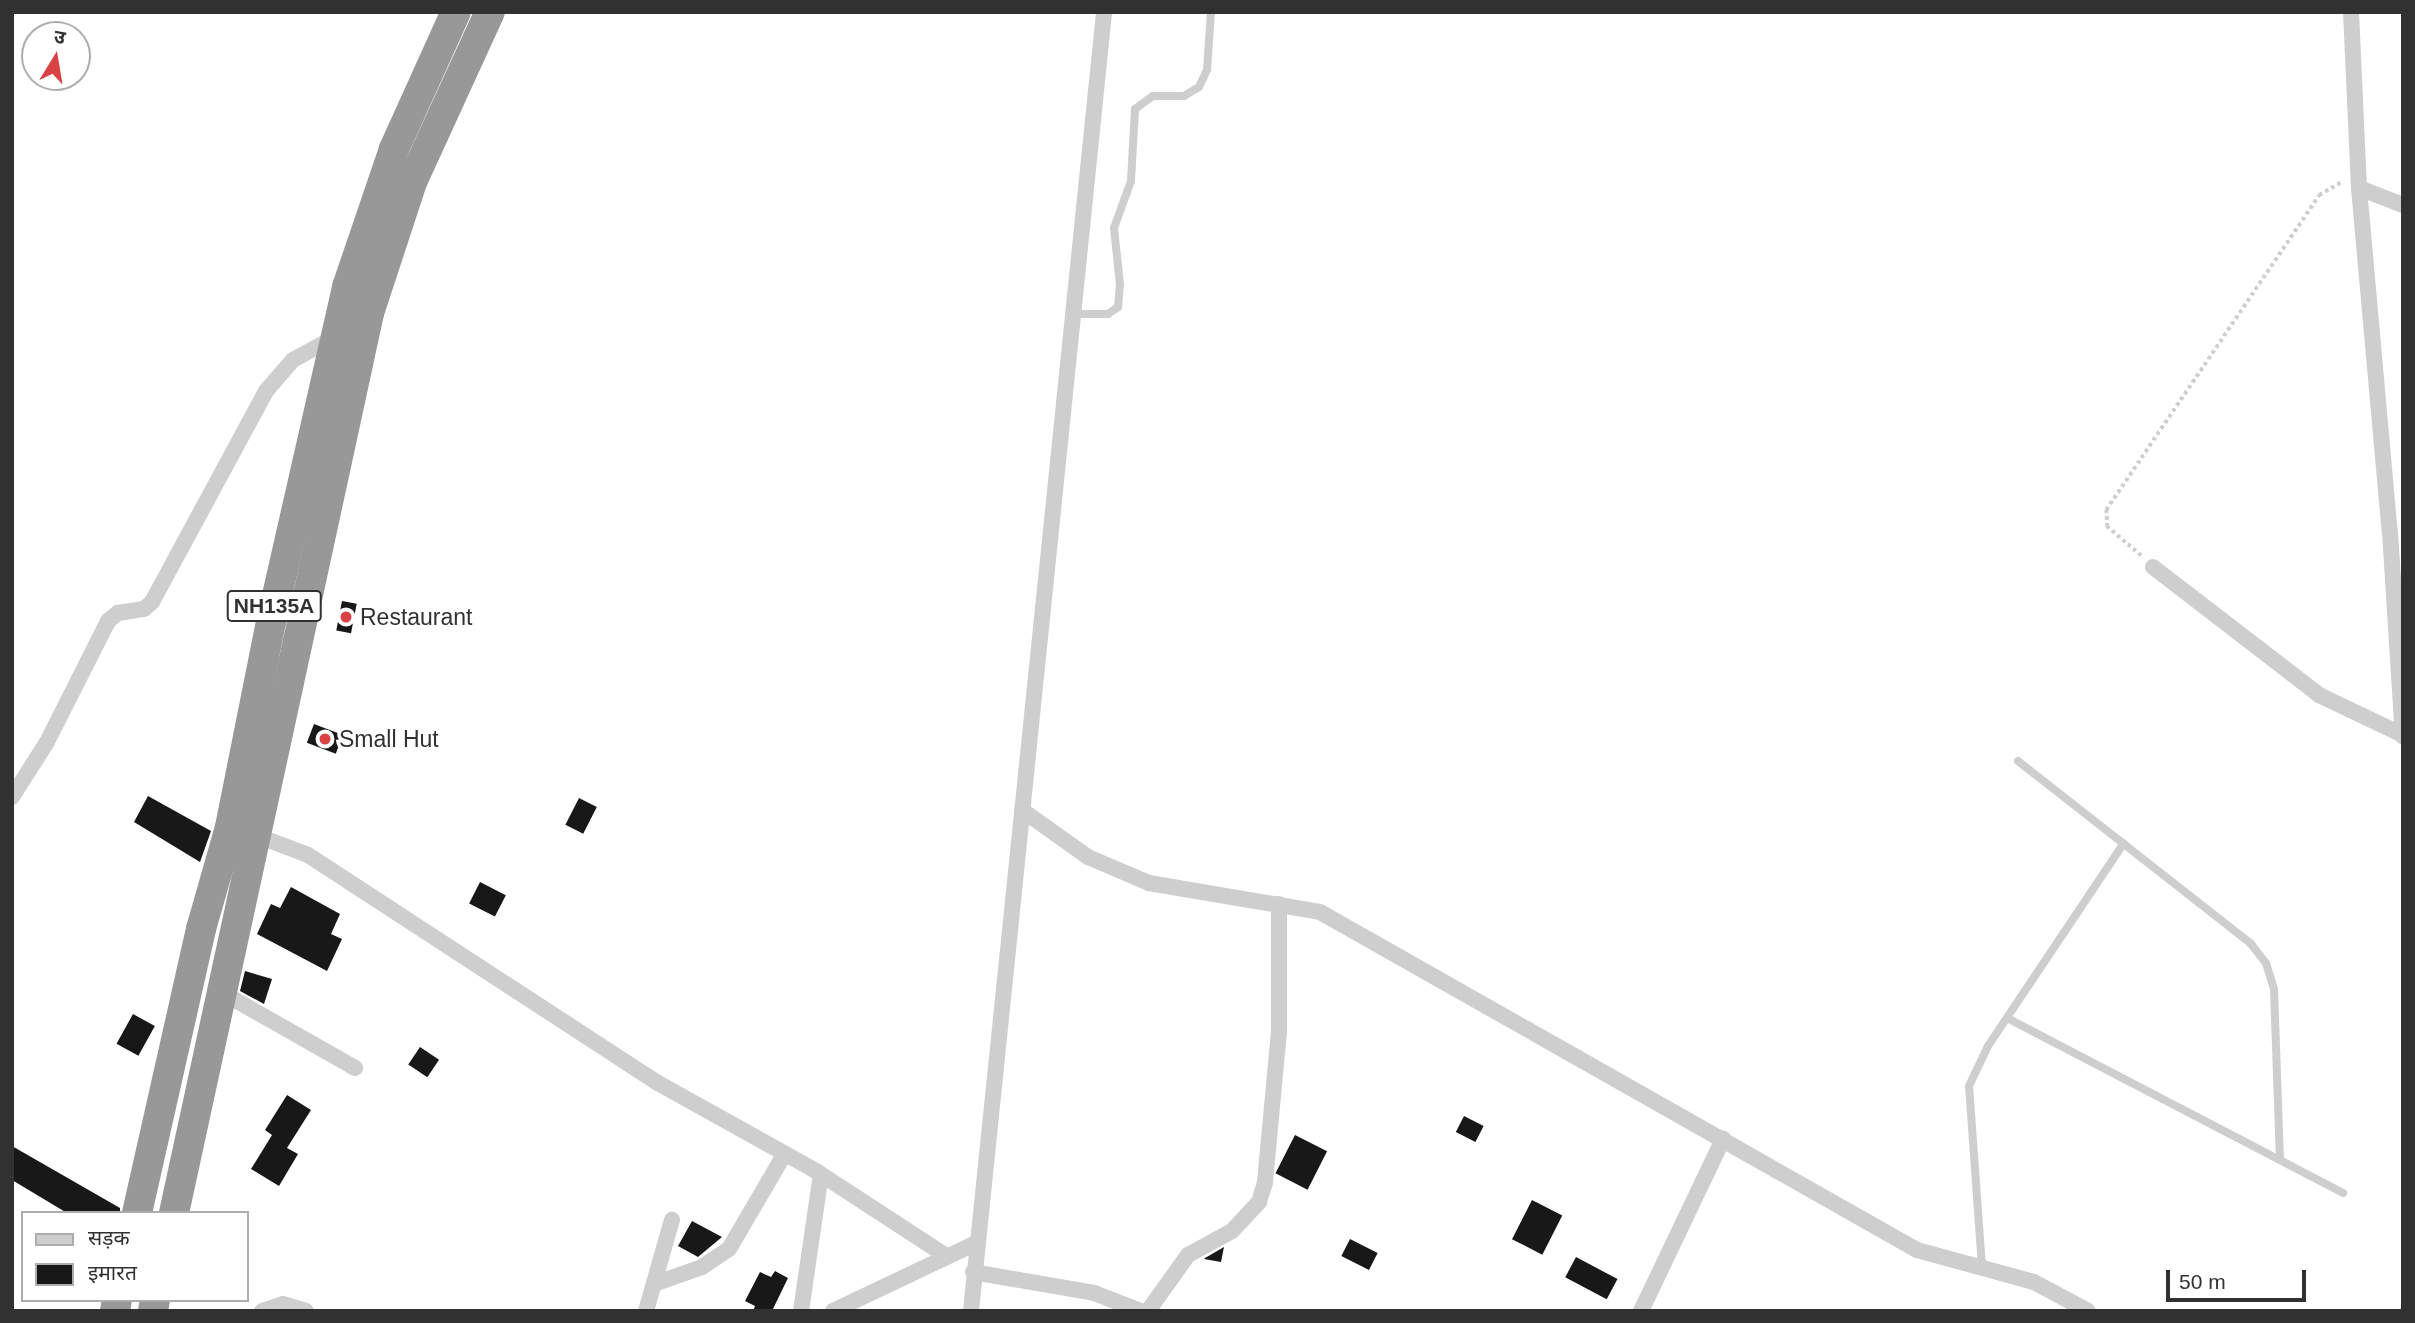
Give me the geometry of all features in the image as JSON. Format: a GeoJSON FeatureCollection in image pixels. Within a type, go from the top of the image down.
{"type":"FeatureCollection","features":[{"type":"Feature","properties":{"kind":"highway","name":"NH135A"},"geometry":{"type":"LineString","coordinates":[[137,1211],[201,929],[230,827],[347,287],[394,149],[456,12]]}},
{"type":"Feature","properties":{"kind":"highway","name":"NH135A"},"geometry":{"type":"LineString","coordinates":[[174,1211],[258,836],[317,539],[388,244],[490,12]]}},
{"type":"Feature","properties":{"kind":"street"},"geometry":{"type":"LineString","coordinates":[[971,1311],[1104,12]]}},
{"type":"Feature","properties":{"kind":"street"},"geometry":{"type":"LineString","coordinates":[[2351,12],[2359,183],[2403,736]]}},
{"type":"Feature","properties":{"kind":"street"},"geometry":{"type":"LineString","coordinates":[[2359,183],[2403,205]]}},
{"type":"Feature","properties":{"kind":"street"},"geometry":{"type":"LineString","coordinates":[[12,797],[47,742],[108,621],[118,613],[144,609],[152,602],[266,391],[293,360],[335,337]]}},
{"type":"Feature","properties":{"kind":"street"},"geometry":{"type":"LineString","coordinates":[[2153,567],[2319,695],[2403,736]]}},
{"type":"Feature","properties":{"kind":"street"},"geometry":{"type":"LineString","coordinates":[[1022,810],[1088,857],[1149,883],[1320,912],[1357,930],[1917,1250],[2034,1283],[2088,1311]]}},
{"type":"Feature","properties":{"kind":"street"},"geometry":{"type":"LineString","coordinates":[[258,836],[308,855],[658,1083],[821,1174],[945,1255]]}},
{"type":"Feature","properties":{"kind":"street"},"geometry":{"type":"LineString","coordinates":[[1148,1311],[1188,1255],[1232,1231],[1259,1202],[1266,1170],[1279,1032],[1279,904]]}},
{"type":"Feature","properties":{"kind":"street"},"geometry":{"type":"LineString","coordinates":[[223,993],[355,1068]]}},
{"type":"Feature","properties":{"kind":"street"},"geometry":{"type":"LineString","coordinates":[[1641,1311],[1723,1139]]}},
{"type":"Feature","properties":{"kind":"street"},"geometry":{"type":"LineString","coordinates":[[654,1284],[702,1267],[729,1250],[784,1155]]}},
{"type":"Feature","properties":{"kind":"street"},"geometry":{"type":"LineString","coordinates":[[801,1311],[821,1174]]}},
{"type":"Feature","properties":{"kind":"street"},"geometry":{"type":"LineString","coordinates":[[646,1311],[672,1220]]}},
{"type":"Feature","properties":{"kind":"street"},"geometry":{"type":"LineString","coordinates":[[833,1311],[945,1255],[976,1243]]}},
{"type":"Feature","properties":{"kind":"street"},"geometry":{"type":"LineString","coordinates":[[973,1272],[1094,1293],[1141,1311]]}},
{"type":"Feature","properties":{"kind":"street"},"geometry":{"type":"LineString","coordinates":[[262,1311],[283,1304],[306,1311]]}},
{"type":"Feature","properties":{"kind":"lane"},"geometry":{"type":"LineString","coordinates":[[1073,314],[1108,314],[1118,307],[1120,285],[1114,228],[1130,181],[1135,109],[1153,96],[1184,96],[1199,88],[1207,70],[1212,12]]}},
{"type":"Feature","properties":{"kind":"lane"},"geometry":{"type":"LineString","coordinates":[[2018,761],[2251,944],[2266,963],[2274,989],[2280,1160]]}},
{"type":"Feature","properties":{"kind":"lane"},"geometry":{"type":"LineString","coordinates":[[1982,1267],[1969,1086],[2007,1018],[2124,843]]}},
{"type":"Feature","properties":{"kind":"lane"},"geometry":{"type":"LineString","coordinates":[[2007,1018],[2343,1193]]}},
{"type":"Feature","properties":{"kind":"path"},"geometry":{"type":"LineString","coordinates":[[2153,567],[2107,527],[2106,510],[2319,195],[2331,186],[2359,183]]}},
{"type":"Feature","properties":{"kind":"building","name":"Restaurant"},"geometry":{"type":"Polygon","coordinates":[[[342,601],[357,604],[351,633],[336,630],[342,601]]]}},
{"type":"Feature","properties":{"kind":"building","name":"Small Hut"},"geometry":{"type":"Polygon","coordinates":[[[314,724],[343,735],[336,754],[307,743],[314,724]]]}},
{"type":"Feature","properties":{"kind":"building"},"geometry":{"type":"Polygon","coordinates":[[[148,796],[211,831],[200,862],[134,822],[148,796]]]}},
{"type":"Feature","properties":{"kind":"building"},"geometry":{"type":"Polygon","coordinates":[[[579,798],[597,807],[583,834],[565,825],[579,798]]]}},
{"type":"Feature","properties":{"kind":"building"},"geometry":{"type":"Polygon","coordinates":[[[480,882],[506,895],[495,917],[469,903],[480,882]]]}},
{"type":"Feature","properties":{"kind":"building"},"geometry":{"type":"Polygon","coordinates":[[[291,887],[340,914],[331,934],[342,939],[327,971],[257,934],[271,904],[280,908],[291,887]]]}},
{"type":"Feature","properties":{"kind":"building"},"geometry":{"type":"Polygon","coordinates":[[[245,971],[272,979],[264,1004],[240,991],[245,971]]]}},
{"type":"Feature","properties":{"kind":"building"},"geometry":{"type":"Polygon","coordinates":[[[133,1014],[155,1026],[138,1056],[117,1044],[133,1014]]]}},
{"type":"Feature","properties":{"kind":"building"},"geometry":{"type":"Polygon","coordinates":[[[420,1047],[439,1060],[427,1077],[408,1064],[420,1047]]]}},
{"type":"Feature","properties":{"kind":"building"},"geometry":{"type":"Polygon","coordinates":[[[287,1095],[311,1110],[287,1148],[298,1154],[279,1186],[251,1169],[272,1135],[265,1130],[287,1095]]]}},
{"type":"Feature","properties":{"kind":"building"},"geometry":{"type":"Polygon","coordinates":[[[1464,1116],[1484,1126],[1475,1142],[1456,1132],[1464,1116]]]}},
{"type":"Feature","properties":{"kind":"building"},"geometry":{"type":"Polygon","coordinates":[[[1295,1135],[1327,1151],[1308,1190],[1275,1173],[1295,1135]]]}},
{"type":"Feature","properties":{"kind":"building"},"geometry":{"type":"Polygon","coordinates":[[[12,1146],[120,1208],[120,1211],[64,1211],[12,1180],[12,1146]]]}},
{"type":"Feature","properties":{"kind":"building"},"geometry":{"type":"Polygon","coordinates":[[[1532,1200],[1562,1215],[1542,1255],[1512,1239],[1532,1200]]]}},
{"type":"Feature","properties":{"kind":"building"},"geometry":{"type":"Polygon","coordinates":[[[692,1221],[722,1237],[698,1257],[678,1246],[692,1221]]]}},
{"type":"Feature","properties":{"kind":"building"},"geometry":{"type":"Polygon","coordinates":[[[1350,1239],[1378,1253],[1369,1270],[1341,1256],[1350,1239]]]}},
{"type":"Feature","properties":{"kind":"building"},"geometry":{"type":"Polygon","coordinates":[[[1224,1247],[1221,1262],[1204,1259],[1205,1258],[1224,1247]]]}},
{"type":"Feature","properties":{"kind":"building"},"geometry":{"type":"Polygon","coordinates":[[[1576,1257],[1617,1279],[1607,1299],[1565,1277],[1576,1257]]]}},
{"type":"Feature","properties":{"kind":"building"},"geometry":{"type":"Polygon","coordinates":[[[775,1271],[788,1278],[772,1311],[753,1311],[755,1306],[745,1301],[760,1272],[771,1277],[775,1271]]]}},
{"type":"Feature","properties":{"kind":"place","name":"Restaurant"},"geometry":{"type":"Point","coordinates":[346,617]}},
{"type":"Feature","properties":{"kind":"place","name":"Small Hut"},"geometry":{"type":"Point","coordinates":[325,739]}}]}
